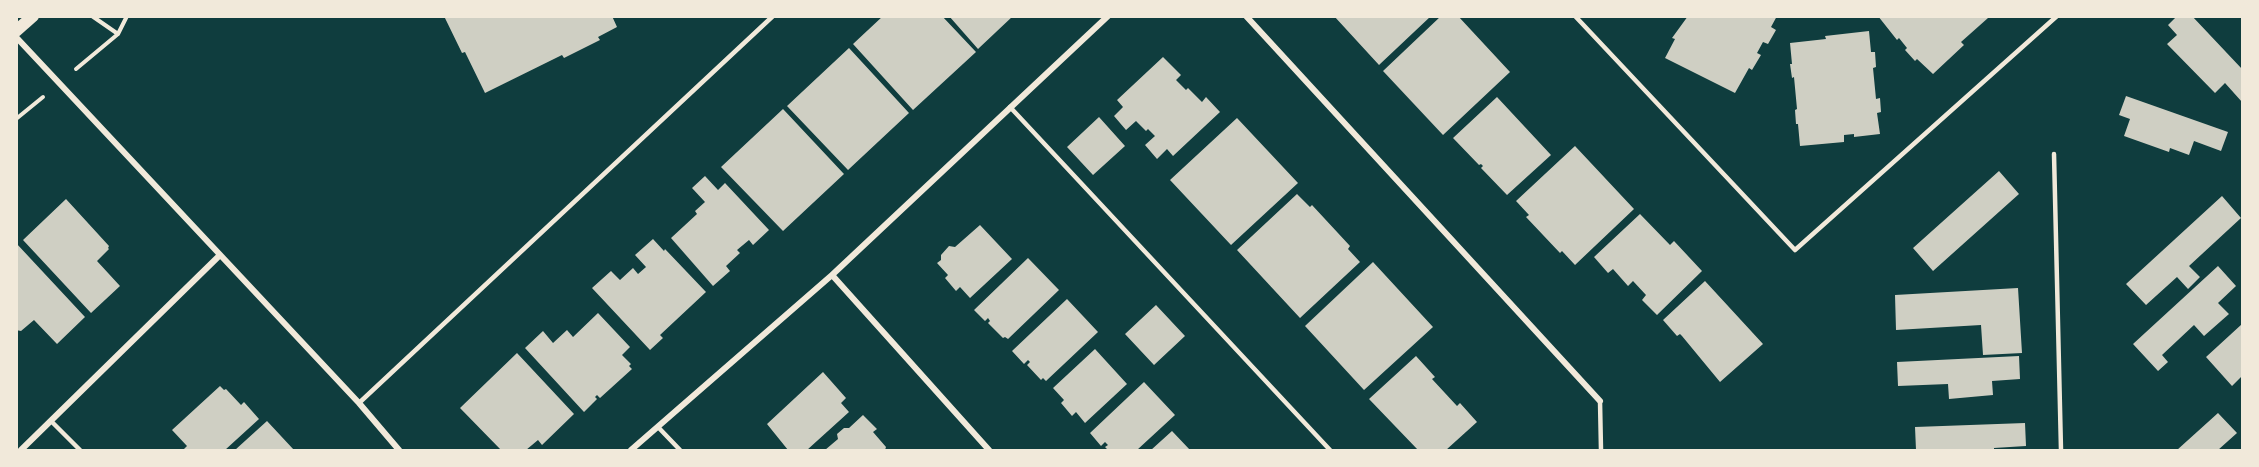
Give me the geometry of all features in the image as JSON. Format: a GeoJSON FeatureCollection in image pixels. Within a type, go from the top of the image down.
{"type":"FeatureCollection","features":[{"type":"Feature","properties":{"kind":"main road"},"geometry":{"type":"LineString","coordinates":[[16,31],[33,16]]}},
{"type":"Feature","properties":{"kind":"street"},"geometry":{"type":"LineString","coordinates":[[631,450],[832,275],[1108,16]]}},
{"type":"Feature","properties":{"kind":"street"},"geometry":{"type":"LineString","coordinates":[[1246,16],[1600,401]]}},
{"type":"Feature","properties":{"kind":"street"},"geometry":{"type":"LineString","coordinates":[[16,37],[359,403],[399,450]]}},
{"type":"Feature","properties":{"kind":"street"},"geometry":{"type":"LineString","coordinates":[[21,450],[220,255]]}},
{"type":"Feature","properties":{"kind":"street"},"geometry":{"type":"LineString","coordinates":[[832,275],[988,450]]}},
{"type":"Feature","properties":{"kind":"lane"},"geometry":{"type":"LineString","coordinates":[[359,403],[773,16]]}},
{"type":"Feature","properties":{"kind":"lane"},"geometry":{"type":"LineString","coordinates":[[1575,16],[1795,250],[2057,16]]}},
{"type":"Feature","properties":{"kind":"lane"},"geometry":{"type":"LineString","coordinates":[[1010,107],[1330,450]]}},
{"type":"Feature","properties":{"kind":"lane"},"geometry":{"type":"LineString","coordinates":[[2054,154],[2061,450]]}},
{"type":"Feature","properties":{"kind":"lane"},"geometry":{"type":"LineString","coordinates":[[1600,401],[1601,450]]}},
{"type":"Feature","properties":{"kind":"lane"},"geometry":{"type":"LineString","coordinates":[[51,421],[80,450]]}},
{"type":"Feature","properties":{"kind":"lane"},"geometry":{"type":"LineString","coordinates":[[658,427],[680,450]]}},
{"type":"Feature","properties":{"kind":"path"},"geometry":{"type":"LineString","coordinates":[[92,16],[118,34],[127,16]]}},
{"type":"Feature","properties":{"kind":"building"},"geometry":{"type":"Polygon","coordinates":[[[444,16],[612,16],[617,27],[598,37],[600,40],[564,58],[562,55],[485,93],[444,16]]]}},
{"type":"Feature","properties":{"kind":"building"},"geometry":{"type":"Polygon","coordinates":[[[883,16],[942,16],[976,52],[913,110],[853,44],[883,16]]]}},
{"type":"Feature","properties":{"kind":"building"},"geometry":{"type":"Polygon","coordinates":[[[949,16],[1013,16],[978,49],[949,16]]]}},
{"type":"Feature","properties":{"kind":"building"},"geometry":{"type":"Polygon","coordinates":[[[1334,16],[1431,16],[1379,65],[1334,16]]]}},
{"type":"Feature","properties":{"kind":"building"},"geometry":{"type":"Polygon","coordinates":[[[1441,16],[1458,16],[1510,72],[1443,135],[1383,71],[1441,16]]]}},
{"type":"Feature","properties":{"kind":"building"},"geometry":{"type":"Polygon","coordinates":[[[1688,16],[1777,16],[1771,27],[1776,30],[1768,44],[1763,42],[1757,53],[1761,55],[1752,70],[1749,68],[1735,93],[1665,58],[1675,39],[1672,38],[1688,16]]]}},
{"type":"Feature","properties":{"kind":"building"},"geometry":{"type":"Polygon","coordinates":[[[1878,16],[1986,16],[1988,18],[1961,42],[1964,45],[1933,74],[1917,59],[1915,61],[1905,50],[1907,48],[1899,38],[1897,40],[1878,16]]]}},
{"type":"Feature","properties":{"kind":"building"},"geometry":{"type":"Polygon","coordinates":[[[2177,16],[2192,16],[2242,69],[2242,102],[2225,83],[2215,93],[2167,44],[2177,35],[2168,25],[2177,16]]]}},
{"type":"Feature","properties":{"kind":"building"},"geometry":{"type":"Polygon","coordinates":[[[1869,31],[1871,52],[1875,52],[1876,67],[1873,68],[1876,99],[1880,98],[1881,112],[1877,113],[1880,134],[1854,137],[1854,134],[1844,135],[1844,142],[1800,146],[1798,124],[1796,124],[1794,77],[1792,78],[1790,64],[1792,64],[1790,43],[1869,31]]]}},
{"type":"Feature","properties":{"kind":"building"},"geometry":{"type":"Polygon","coordinates":[[[849,48],[909,113],[848,170],[787,106],[849,48]]]}},
{"type":"Feature","properties":{"kind":"building"},"geometry":{"type":"Polygon","coordinates":[[[1163,57],[1181,75],[1176,80],[1186,90],[1188,88],[1202,102],[1206,97],[1220,112],[1173,156],[1167,149],[1157,159],[1145,145],[1155,136],[1148,129],[1146,131],[1136,121],[1126,130],[1114,116],[1123,107],[1117,100],[1163,57]]]}},
{"type":"Feature","properties":{"kind":"building"},"geometry":{"type":"Polygon","coordinates":[[[2126,96],[2228,132],[2221,151],[2194,141],[2189,155],[2170,148],[2169,152],[2124,136],[2130,119],[2119,115],[2126,96]]]}},
{"type":"Feature","properties":{"kind":"building"},"geometry":{"type":"Polygon","coordinates":[[[1497,97],[1551,155],[1507,195],[1481,168],[1483,166],[1479,165],[1453,138],[1497,97]]]}},
{"type":"Feature","properties":{"kind":"building"},"geometry":{"type":"Polygon","coordinates":[[[783,109],[844,174],[783,231],[721,167],[783,109]]]}},
{"type":"Feature","properties":{"kind":"building"},"geometry":{"type":"Polygon","coordinates":[[[1099,117],[1125,146],[1093,175],[1067,147],[1099,117]]]}},
{"type":"Feature","properties":{"kind":"building"},"geometry":{"type":"Polygon","coordinates":[[[1237,118],[1298,183],[1231,245],[1170,180],[1237,118]]]}},
{"type":"Feature","properties":{"kind":"building"},"geometry":{"type":"Polygon","coordinates":[[[1575,146],[1634,209],[1575,265],[1562,251],[1560,253],[1526,217],[1529,215],[1516,201],[1575,146]]]}},
{"type":"Feature","properties":{"kind":"building"},"geometry":{"type":"Polygon","coordinates":[[[1999,171],[2019,194],[1933,271],[1913,248],[1999,171]]]}},
{"type":"Feature","properties":{"kind":"building"},"geometry":{"type":"Polygon","coordinates":[[[705,176],[718,190],[725,183],[769,230],[753,245],[749,240],[737,250],[740,253],[726,266],[730,271],[713,286],[671,238],[697,214],[695,211],[705,202],[692,188],[705,176]]]}},
{"type":"Feature","properties":{"kind":"building"},"geometry":{"type":"Polygon","coordinates":[[[1297,194],[1310,207],[1312,205],[1350,246],[1348,249],[1360,262],[1300,318],[1237,250],[1297,194]]]}},
{"type":"Feature","properties":{"kind":"building"},"geometry":{"type":"Polygon","coordinates":[[[2222,196],[2241,218],[2189,266],[2200,277],[2188,289],[2177,277],[2146,305],[2126,284],[2222,196]]]}},
{"type":"Feature","properties":{"kind":"building"},"geometry":{"type":"Polygon","coordinates":[[[66,199],[109,246],[109,249],[97,261],[120,286],[91,313],[23,240],[66,199]]]}},
{"type":"Feature","properties":{"kind":"building"},"geometry":{"type":"Polygon","coordinates":[[[1640,214],[1670,245],[1674,241],[1702,271],[1657,315],[1642,300],[1646,295],[1633,281],[1628,286],[1613,269],[1608,273],[1594,257],[1640,214]]]}},
{"type":"Feature","properties":{"kind":"building"},"geometry":{"type":"Polygon","coordinates":[[[980,225],[1012,259],[970,298],[960,287],[956,291],[945,278],[948,275],[937,263],[949,246],[955,247],[980,225]]]}},
{"type":"Feature","properties":{"kind":"building"},"geometry":{"type":"Polygon","coordinates":[[[653,239],[706,292],[660,335],[663,338],[650,350],[592,288],[611,271],[620,280],[633,268],[638,274],[646,267],[635,255],[653,239]]]}},
{"type":"Feature","properties":{"kind":"building"},"geometry":{"type":"Polygon","coordinates":[[[16,243],[85,317],[57,344],[34,320],[21,331],[16,330],[16,243]]]}},
{"type":"Feature","properties":{"kind":"building"},"geometry":{"type":"Polygon","coordinates":[[[1028,258],[1059,290],[1008,339],[1003,338],[988,323],[990,321],[988,318],[985,321],[974,310],[1028,258]]]}},
{"type":"Feature","properties":{"kind":"building"},"geometry":{"type":"Polygon","coordinates":[[[1373,262],[1433,327],[1364,390],[1305,326],[1373,262]]]}},
{"type":"Feature","properties":{"kind":"building"},"geometry":{"type":"Polygon","coordinates":[[[2218,266],[2236,286],[2218,303],[2229,314],[2204,336],[2194,325],[2162,355],[2168,362],[2158,371],[2133,344],[2218,266]]]}},
{"type":"Feature","properties":{"kind":"building"},"geometry":{"type":"Polygon","coordinates":[[[1705,281],[1763,344],[1720,382],[1682,336],[1680,334],[1677,336],[1663,320],[1705,281]]]}},
{"type":"Feature","properties":{"kind":"building"},"geometry":{"type":"Polygon","coordinates":[[[2018,288],[2022,353],[1983,355],[1981,325],[1896,330],[1895,295],[2018,288]]]}},
{"type":"Feature","properties":{"kind":"building"},"geometry":{"type":"Polygon","coordinates":[[[1067,299],[1098,332],[1046,381],[1043,378],[1041,380],[1027,365],[1030,362],[1028,360],[1024,364],[1012,351],[1067,299]]]}},
{"type":"Feature","properties":{"kind":"building"},"geometry":{"type":"Polygon","coordinates":[[[1156,305],[1185,336],[1154,365],[1125,334],[1156,305]]]}},
{"type":"Feature","properties":{"kind":"building"},"geometry":{"type":"Polygon","coordinates":[[[598,313],[630,347],[622,355],[631,364],[629,366],[632,369],[600,398],[597,395],[595,397],[597,399],[584,412],[525,348],[543,331],[553,343],[567,330],[573,337],[598,313]]]}},
{"type":"Feature","properties":{"kind":"building"},"geometry":{"type":"Polygon","coordinates":[[[2242,324],[2242,376],[2232,386],[2206,357],[2242,324]]]}},
{"type":"Feature","properties":{"kind":"building"},"geometry":{"type":"Polygon","coordinates":[[[1095,349],[1127,384],[1085,423],[1076,412],[1072,416],[1061,403],[1064,400],[1053,388],[1095,349]]]}},
{"type":"Feature","properties":{"kind":"building"},"geometry":{"type":"Polygon","coordinates":[[[517,353],[574,414],[542,445],[538,440],[526,450],[501,450],[460,408],[517,353]]]}},
{"type":"Feature","properties":{"kind":"building"},"geometry":{"type":"Polygon","coordinates":[[[1416,356],[1435,377],[1432,379],[1457,406],[1460,403],[1477,422],[1446,450],[1418,450],[1369,399],[1416,356]]]}},
{"type":"Feature","properties":{"kind":"building"},"geometry":{"type":"Polygon","coordinates":[[[2019,356],[2020,379],[1992,381],[1993,395],[1949,399],[1948,384],[1898,386],[1897,362],[2019,356]]]}},
{"type":"Feature","properties":{"kind":"building"},"geometry":{"type":"Polygon","coordinates":[[[823,372],[846,398],[841,403],[849,412],[807,450],[788,450],[767,424],[823,372]]]}},
{"type":"Feature","properties":{"kind":"building"},"geometry":{"type":"Polygon","coordinates":[[[1144,382],[1175,415],[1137,450],[1108,450],[1105,442],[1101,446],[1090,433],[1144,382]]]}},
{"type":"Feature","properties":{"kind":"building"},"geometry":{"type":"Polygon","coordinates":[[[220,386],[226,389],[241,405],[244,402],[259,419],[225,450],[183,450],[187,446],[172,430],[220,386]]]}},
{"type":"Feature","properties":{"kind":"building"},"geometry":{"type":"Polygon","coordinates":[[[2218,413],[2237,433],[2218,450],[2177,450],[2218,413]]]}},
{"type":"Feature","properties":{"kind":"building"},"geometry":{"type":"Polygon","coordinates":[[[863,415],[877,429],[873,432],[886,447],[885,450],[825,450],[838,439],[837,434],[844,428],[849,428],[863,415]]]}},
{"type":"Feature","properties":{"kind":"building"},"geometry":{"type":"Polygon","coordinates":[[[267,421],[294,450],[235,450],[267,421]]]}},
{"type":"Feature","properties":{"kind":"building"},"geometry":{"type":"Polygon","coordinates":[[[2025,423],[2026,446],[1994,448],[1994,450],[1916,450],[1915,427],[2025,423]]]}},
{"type":"Feature","properties":{"kind":"building"},"geometry":{"type":"Polygon","coordinates":[[[1172,431],[1190,450],[1151,450],[1172,431]]]}}]}
